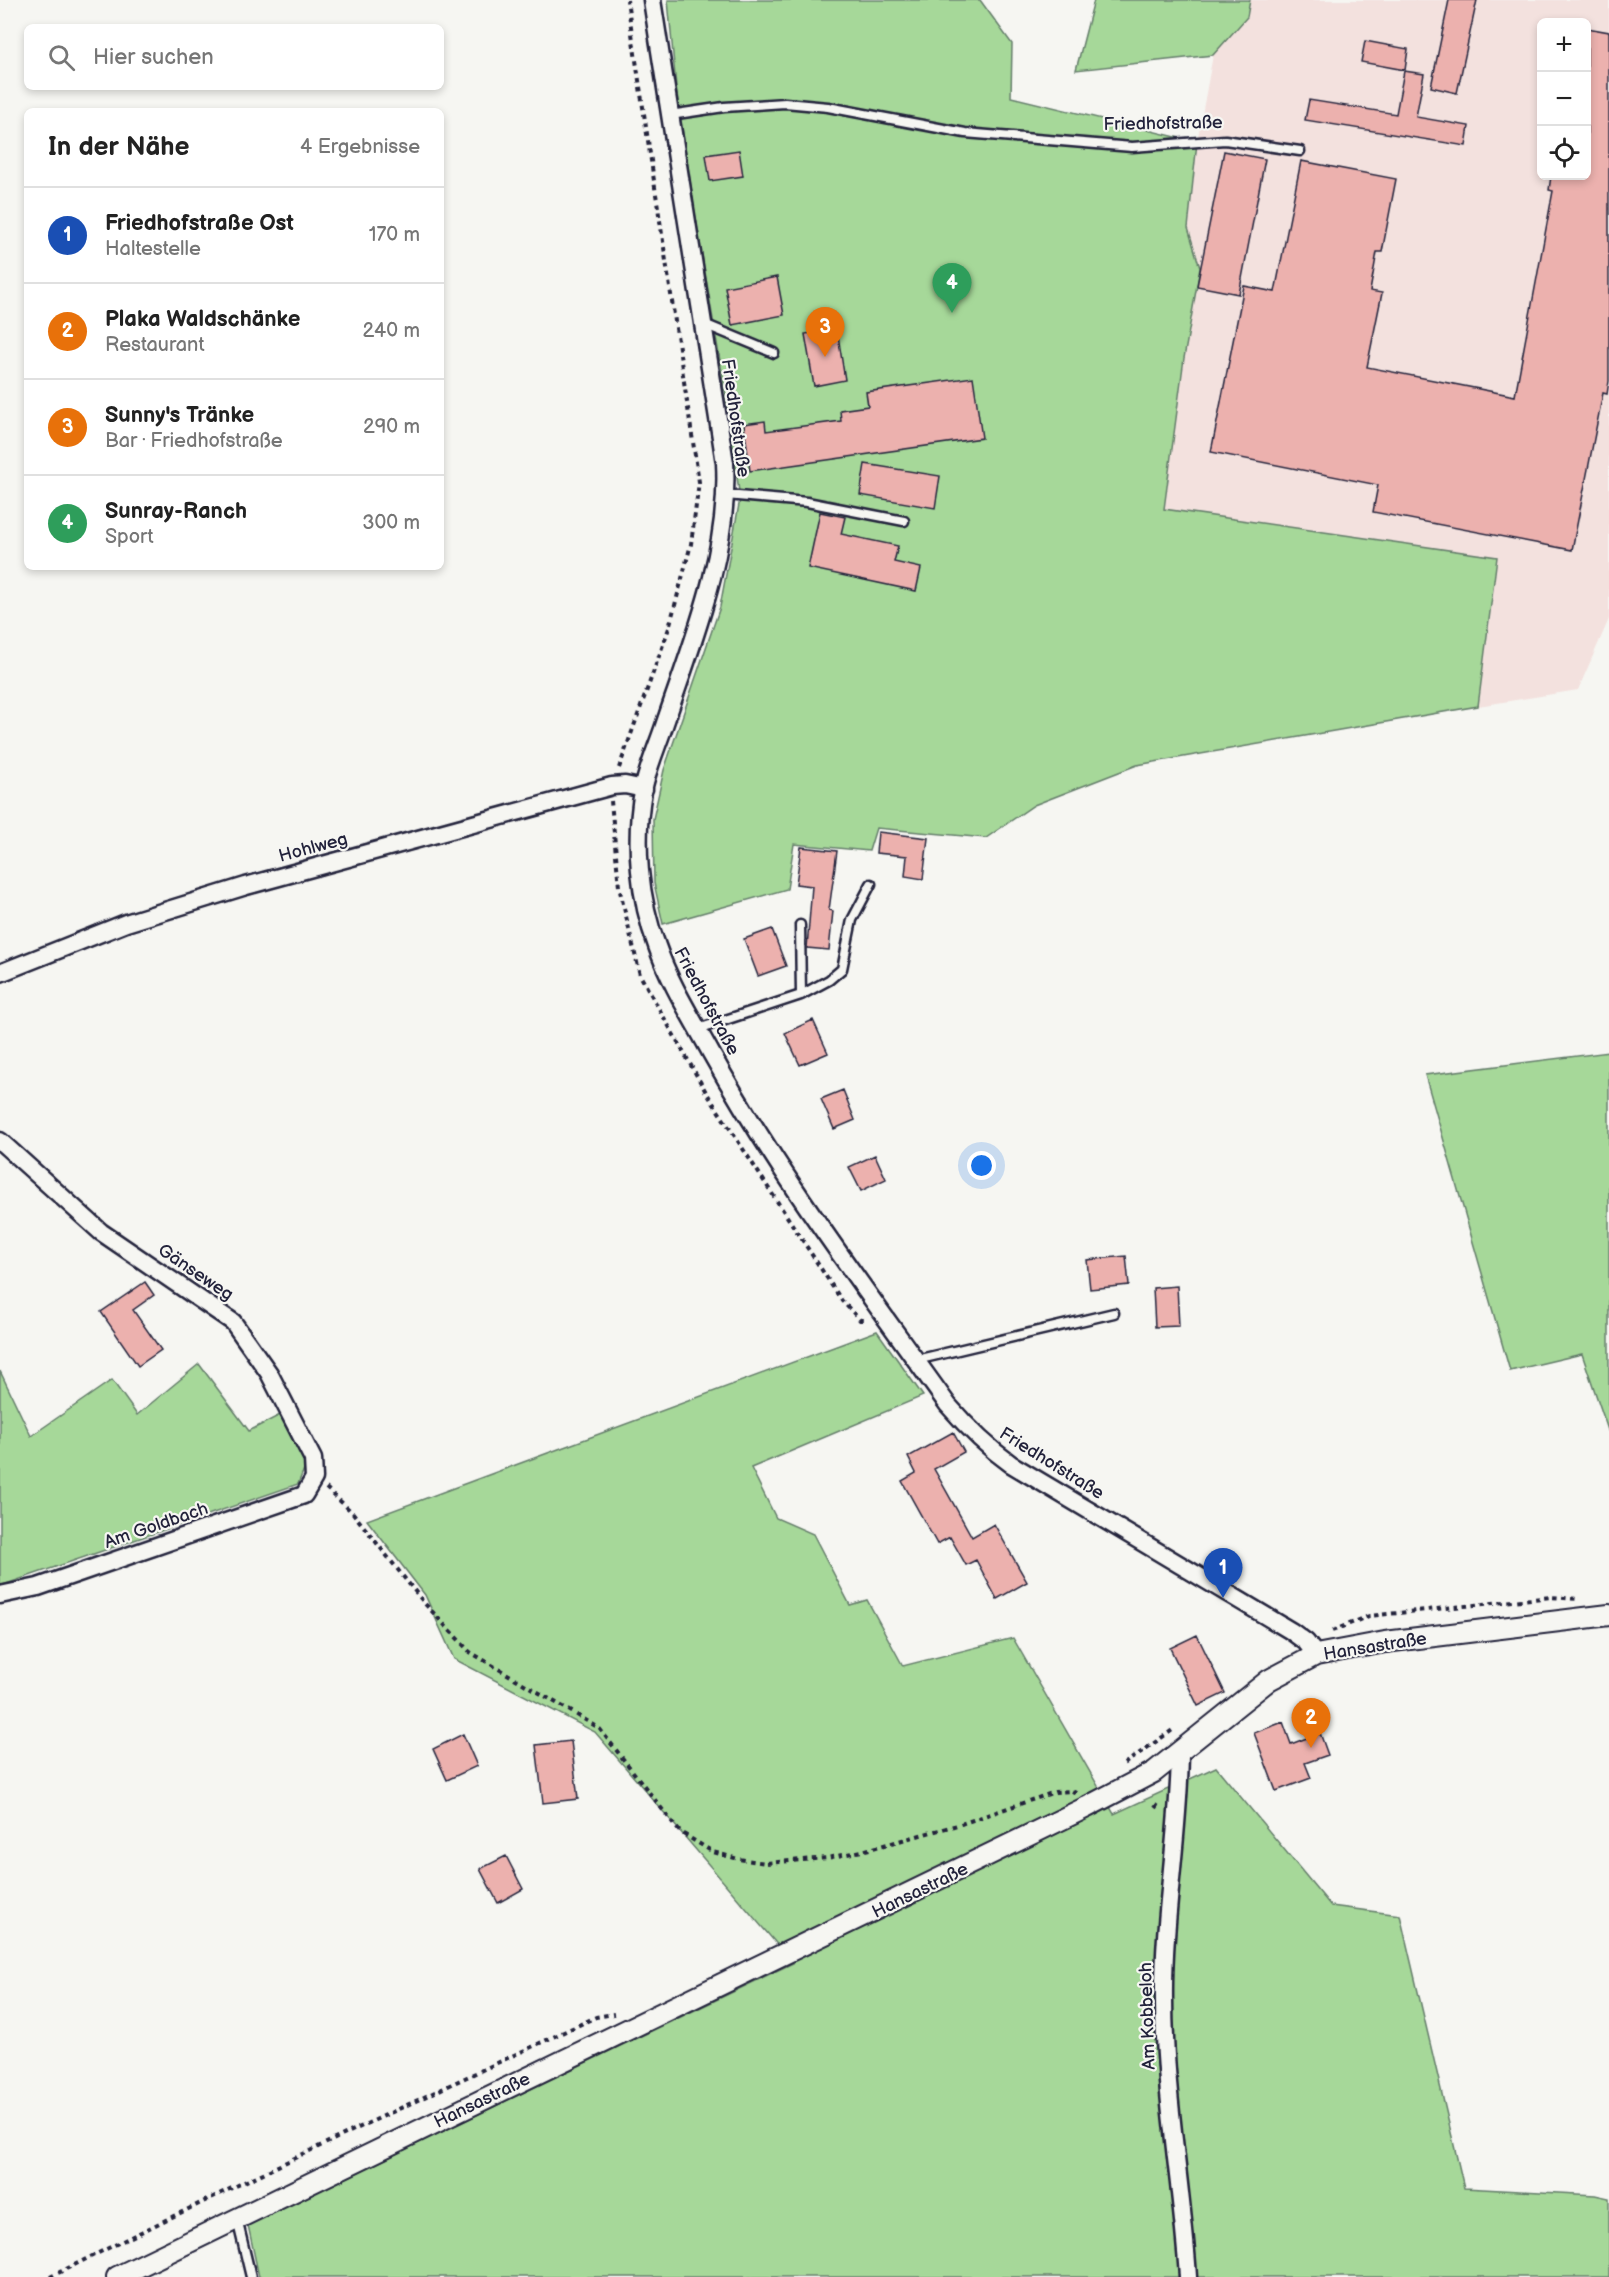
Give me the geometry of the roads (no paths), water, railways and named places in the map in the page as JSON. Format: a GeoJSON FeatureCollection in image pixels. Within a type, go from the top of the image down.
{"type":"FeatureCollection","features":[{"type":"Feature","properties":{"kind":"street","name":"Friedhofstraße"},"geometry":{"type":"LineString","coordinates":[[652,0],[725,463],[726,495],[720,546],[644,789],[639,839],[648,915],[656,945],[671,980],[728,1083],[799,1198],[948,1405],[968,1428],[998,1454],[1291,1631],[1311,1649]]}},
{"type":"Feature","properties":{"kind":"street","name":"Hohlweg"},"geometry":{"type":"LineString","coordinates":[[0,973],[126,923],[235,889],[612,786],[625,785],[644,789]]}},
{"type":"Feature","properties":{"kind":"street","name":"Gänseweg"},"geometry":{"type":"LineString","coordinates":[[0,1141],[101,1233],[233,1322],[269,1373],[313,1459],[314,1478]]}},
{"type":"Feature","properties":{"kind":"street","name":"Am Goldbach"},"geometry":{"type":"LineString","coordinates":[[0,1595],[38,1587],[304,1495],[314,1478]]}},
{"type":"Feature","properties":{"kind":"street","name":"Hansastraße"},"geometry":{"type":"LineString","coordinates":[[117,2277],[1037,1833],[1154,1772],[1311,1649],[1609,1615]]}},
{"type":"Feature","properties":{"kind":"street","name":"Am Kobbeloh"},"geometry":{"type":"LineString","coordinates":[[1180,1753],[1179,1802],[1164,1945],[1164,2002],[1168,2071],[1188,2277]]}},
{"type":"Feature","properties":{"kind":"lane","name":"Friedhofstraße"},"geometry":{"type":"LineString","coordinates":[[670,115],[724,107],[785,103],[828,107],[964,133],[1132,147],[1225,140],[1300,151]]}},
{"type":"Feature","properties":{"kind":"lane"},"geometry":{"type":"LineString","coordinates":[[704,324],[774,353]]}},
{"type":"Feature","properties":{"kind":"lane"},"geometry":{"type":"LineString","coordinates":[[726,495],[807,502],[904,521]]}},
{"type":"Feature","properties":{"kind":"lane"},"geometry":{"type":"LineString","coordinates":[[698,1029],[801,995],[829,980],[842,969],[852,920],[871,884]]}},
{"type":"Feature","properties":{"kind":"lane"},"geometry":{"type":"LineString","coordinates":[[800,925],[801,995]]}},
{"type":"Feature","properties":{"kind":"lane"},"geometry":{"type":"LineString","coordinates":[[916,1360],[1114,1313]]}},
{"type":"Feature","properties":{"kind":"lane"},"geometry":{"type":"LineString","coordinates":[[237,2219],[251,2277]]}},
{"type":"Feature","properties":{"kind":"place","name":"Sunray-Ranch"},"geometry":{"type":"Point","coordinates":[952,313]}},
{"type":"Feature","properties":{"kind":"place","name":"Sunny's Tränke"},"geometry":{"type":"Point","coordinates":[825,357]}},
{"type":"Feature","properties":{"kind":"place","name":"Friedhofstraße Ost"},"geometry":{"type":"Point","coordinates":[1223,1598]}},
{"type":"Feature","properties":{"kind":"place","name":"Plaka Waldschänke"},"geometry":{"type":"Point","coordinates":[1311,1748]}}]}
